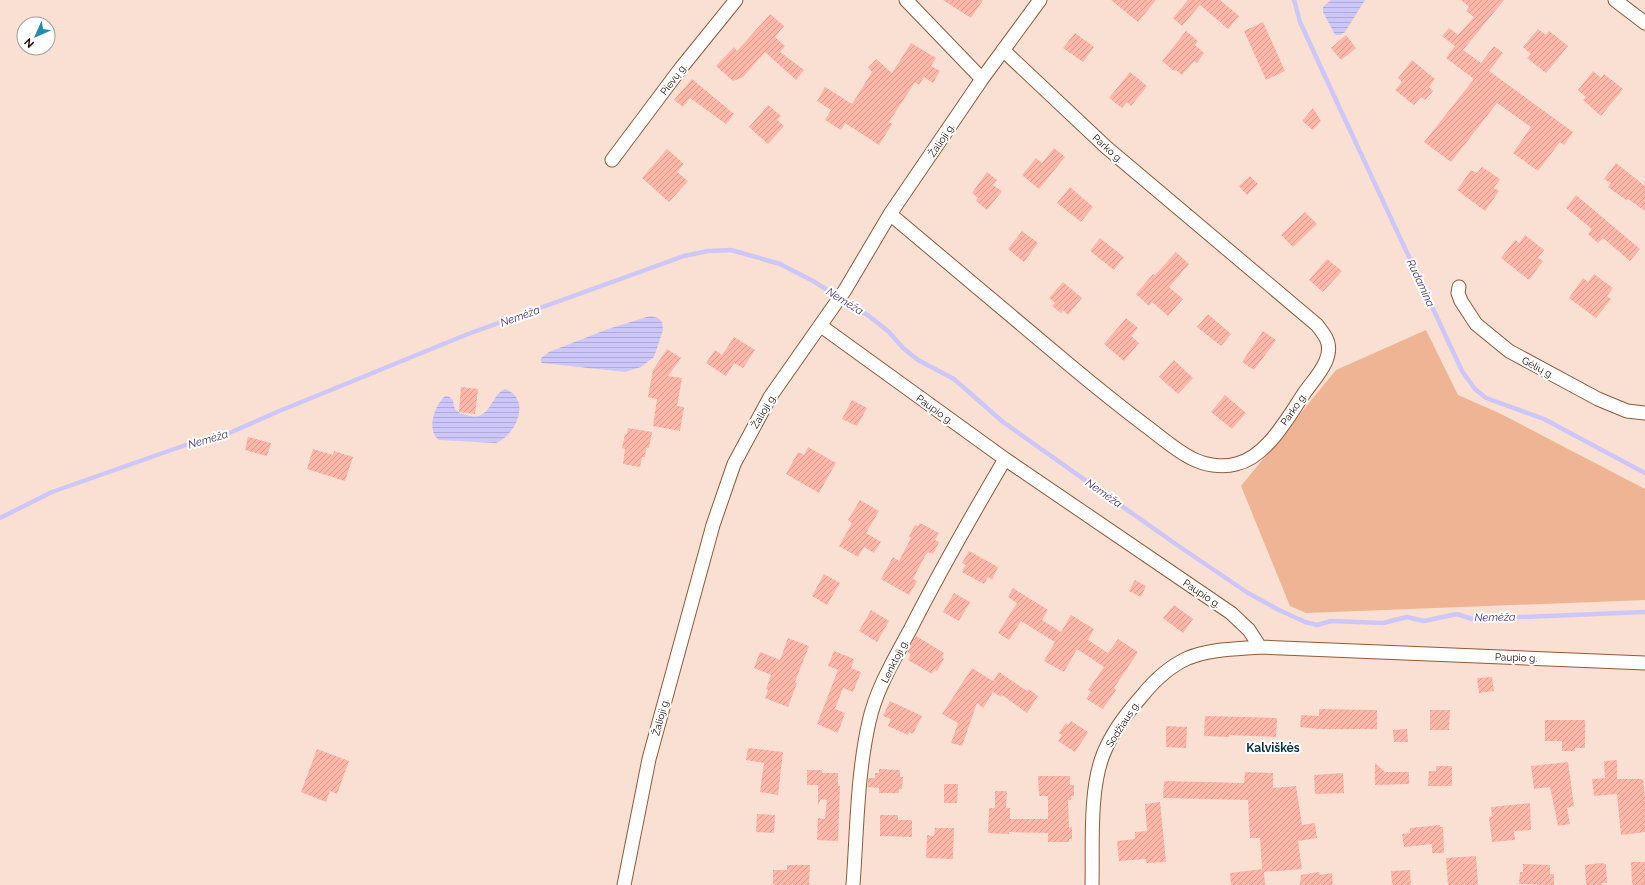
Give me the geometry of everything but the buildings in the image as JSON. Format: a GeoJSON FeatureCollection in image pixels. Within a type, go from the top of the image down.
{"type":"FeatureCollection","features":[{"type":"Feature","properties":{"kind":"street","name":"Pievų g."},"geometry":{"type":"LineString","coordinates":[[612,160],[681,68],[736,0]]}},
{"type":"Feature","properties":{"kind":"street"},"geometry":{"type":"LineString","coordinates":[[906,0],[982,79]]}},
{"type":"Feature","properties":{"kind":"street","name":"Žalioji g."},"geometry":{"type":"LineString","coordinates":[[624,885],[649,759],[724,490],[734,464],[766,404],[832,310],[890,214],[982,79],[1040,0]]}},
{"type":"Feature","properties":{"kind":"street"},"geometry":{"type":"LineString","coordinates":[[1615,0],[1645,23]]}},
{"type":"Feature","properties":{"kind":"street","name":"Parko g."},"geometry":{"type":"LineString","coordinates":[[890,214],[1103,393],[1175,448],[1193,459],[1208,464],[1223,466],[1237,464],[1253,456],[1264,448],[1274,436],[1321,369],[1327,357],[1329,348],[1327,338],[1317,325],[1106,147],[1003,50]]}},
{"type":"Feature","properties":{"kind":"street","name":"Gėlių g."},"geometry":{"type":"LineString","coordinates":[[1459,287],[1458,293],[1461,301],[1476,324],[1508,351],[1598,399],[1627,411],[1645,413]]}},
{"type":"Feature","properties":{"kind":"street","name":"Paupio g."},"geometry":{"type":"LineString","coordinates":[[821,326],[1005,459],[1231,613],[1249,630],[1260,647],[1645,662]]}},
{"type":"Feature","properties":{"kind":"street","name":"Lenktoji g."},"geometry":{"type":"LineString","coordinates":[[853,885],[863,760],[869,722],[878,693],[941,570],[1005,459]]}},
{"type":"Feature","properties":{"kind":"street","name":"Sodžiaus g."},"geometry":{"type":"LineString","coordinates":[[1092,885],[1094,799],[1097,775],[1103,755],[1134,704],[1149,687],[1168,671],[1187,659],[1206,653],[1260,647]]}},
{"type":"Feature","properties":{"kind":"shaded area"},"geometry":{"type":"Polygon","coordinates":[[[1331,0],[1365,0],[1345,32],[1340,35],[1335,35],[1323,12],[1323,7],[1331,0]]]}},
{"type":"Feature","properties":{"kind":"shaded area"},"geometry":{"type":"Polygon","coordinates":[[[650,316],[658,318],[662,322],[663,330],[654,357],[641,367],[625,372],[541,362],[541,358],[549,352],[608,329],[650,316]]]}},
{"type":"Feature","properties":{"kind":"shaded area"},"geometry":{"type":"Polygon","coordinates":[[[1426,330],[1458,395],[1499,413],[1645,489],[1645,600],[1306,613],[1290,606],[1241,486],[1336,370],[1426,330]]]}},
{"type":"Feature","properties":{"kind":"shaded area"},"geometry":{"type":"Polygon","coordinates":[[[505,389],[513,394],[518,401],[519,409],[515,425],[503,439],[496,443],[439,440],[435,436],[432,424],[433,418],[441,400],[445,396],[448,396],[453,400],[454,407],[458,412],[472,416],[480,416],[485,413],[500,392],[505,389]]]}},
{"type":"Feature","properties":{"kind":"waterway","name":"Rudamina"},"geometry":{"type":"LineString","coordinates":[[1294,0],[1300,22],[1462,371],[1475,389],[1486,398],[1544,419],[1645,473]]}},
{"type":"Feature","properties":{"kind":"waterway","name":"Nemėža"},"geometry":{"type":"LineString","coordinates":[[0,518],[52,492],[197,441],[218,438],[277,412],[468,334],[684,256],[708,251],[731,250],[780,264],[813,281],[869,316],[889,332],[903,348],[918,360],[954,379],[1003,422],[1177,545],[1248,593],[1305,622],[1317,625],[1331,621],[1383,623],[1407,617],[1424,621],[1457,614],[1472,619],[1645,612]]}},
{"type":"Feature","properties":{"kind":"district","name":"Kalviškės"},"geometry":{"type":"Point","coordinates":[1273,748]}}]}
